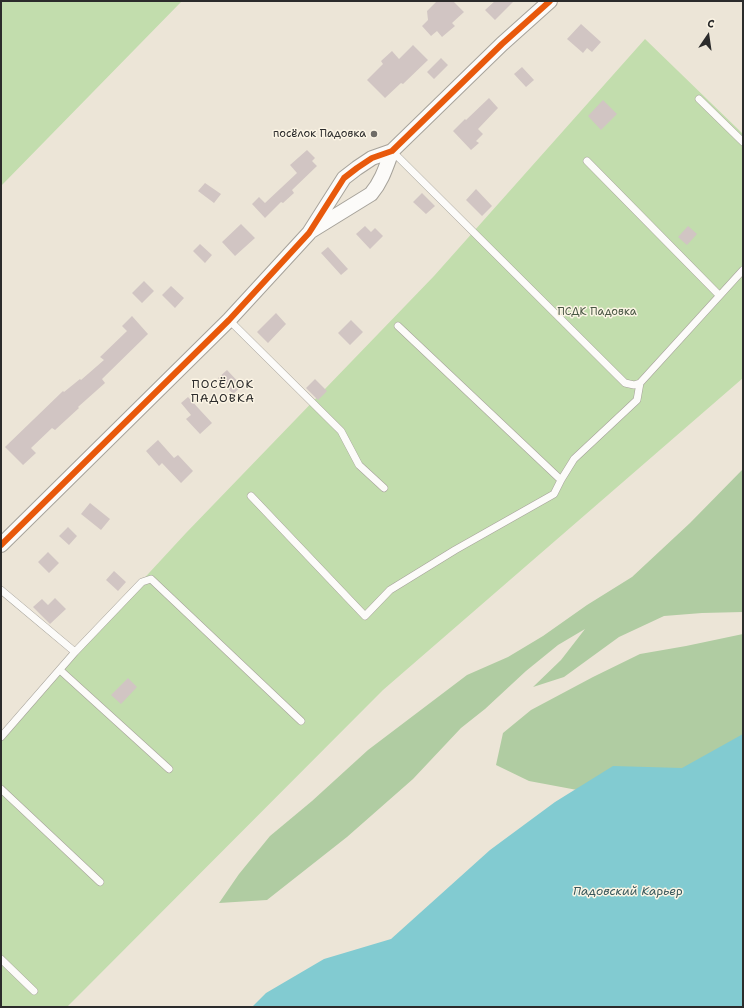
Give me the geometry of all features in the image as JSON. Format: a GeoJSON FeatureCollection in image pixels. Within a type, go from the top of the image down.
{"type":"FeatureCollection","features":[{"type":"Feature","properties":{"kind":"street"},"geometry":{"type":"LineString","coordinates":[[1,545],[229,320],[309,233],[344,178],[372,158],[392,151],[502,44],[550,1]]}},
{"type":"Feature","properties":{"kind":"street"},"geometry":{"type":"LineString","coordinates":[[309,233],[371,194],[384,175],[392,151]]}},
{"type":"Feature","properties":{"kind":"lane"},"geometry":{"type":"LineString","coordinates":[[699,99],[743,142]]}},
{"type":"Feature","properties":{"kind":"lane"},"geometry":{"type":"LineString","coordinates":[[392,151],[625,383],[634,385],[640,383],[743,270]]}},
{"type":"Feature","properties":{"kind":"lane"},"geometry":{"type":"LineString","coordinates":[[587,160],[719,295]]}},
{"type":"Feature","properties":{"kind":"lane"},"geometry":{"type":"LineString","coordinates":[[229,320],[341,431],[359,465],[384,488]]}},
{"type":"Feature","properties":{"kind":"lane"},"geometry":{"type":"LineString","coordinates":[[398,326],[561,480]]}},
{"type":"Feature","properties":{"kind":"lane"},"geometry":{"type":"LineString","coordinates":[[251,496],[365,616],[390,590],[455,550],[554,494],[574,459],[637,400],[640,383]]}},
{"type":"Feature","properties":{"kind":"lane"},"geometry":{"type":"LineString","coordinates":[[1,737],[75,652],[142,582],[151,579],[301,721]]}},
{"type":"Feature","properties":{"kind":"lane"},"geometry":{"type":"LineString","coordinates":[[1,590],[75,652]]}},
{"type":"Feature","properties":{"kind":"lane"},"geometry":{"type":"LineString","coordinates":[[60,670],[169,769]]}},
{"type":"Feature","properties":{"kind":"lane"},"geometry":{"type":"LineString","coordinates":[[1,789],[100,882]]}},
{"type":"Feature","properties":{"kind":"lane"},"geometry":{"type":"LineString","coordinates":[[1,959],[34,991]]}},
{"type":"Feature","properties":{"kind":"green space"},"geometry":{"type":"Polygon","coordinates":[[[1,1],[182,1],[1,186],[1,1]]]}},
{"type":"Feature","properties":{"kind":"green space","name":"ПСДК Падовка"},"geometry":{"type":"Polygon","coordinates":[[[645,39],[743,134],[743,378],[383,690],[67,1007],[1,1007],[1,733],[186,533],[434,276],[645,39]]]}},
{"type":"Feature","properties":{"kind":"green space"},"geometry":{"type":"Polygon","coordinates":[[[743,469],[743,612],[664,616],[619,637],[564,677],[533,687],[561,660],[585,629],[558,645],[526,671],[485,709],[461,728],[413,779],[347,837],[267,900],[219,903],[239,874],[270,836],[312,801],[368,750],[467,675],[508,657],[543,636],[587,605],[632,577],[690,523],[743,469]]]}},
{"type":"Feature","properties":{"kind":"green space"},"geometry":{"type":"Polygon","coordinates":[[[743,634],[743,821],[529,781],[496,765],[503,733],[531,710],[593,677],[640,654],[743,634]]]}},
{"type":"Feature","properties":{"kind":"water","name":"Падовский Карьер"},"geometry":{"type":"Polygon","coordinates":[[[743,734],[743,1007],[252,1007],[266,993],[324,959],[391,939],[490,850],[555,802],[613,766],[682,768],[743,734]]]}},
{"type":"Feature","properties":{"kind":"building"},"geometry":{"type":"Polygon","coordinates":[[[437,1],[453,1],[464,12],[452,23],[455,26],[442,37],[437,31],[431,36],[422,26],[428,20],[427,11],[437,1]]]}},
{"type":"Feature","properties":{"kind":"building"},"geometry":{"type":"Polygon","coordinates":[[[495,1],[514,1],[495,20],[485,10],[495,1]]]}},
{"type":"Feature","properties":{"kind":"building"},"geometry":{"type":"Polygon","coordinates":[[[581,24],[601,42],[592,52],[587,48],[583,53],[567,39],[581,24]]]}},
{"type":"Feature","properties":{"kind":"building"},"geometry":{"type":"Polygon","coordinates":[[[413,45],[428,60],[403,84],[401,83],[385,98],[367,80],[383,64],[381,61],[392,51],[399,59],[413,45]]]}},
{"type":"Feature","properties":{"kind":"building"},"geometry":{"type":"Polygon","coordinates":[[[441,58],[448,65],[434,79],[427,72],[441,58]]]}},
{"type":"Feature","properties":{"kind":"building"},"geometry":{"type":"Polygon","coordinates":[[[522,67],[534,80],[526,87],[514,74],[522,67]]]}},
{"type":"Feature","properties":{"kind":"building"},"geometry":{"type":"Polygon","coordinates":[[[489,98],[498,108],[478,129],[483,134],[476,141],[479,143],[471,150],[453,131],[489,98]]]}},
{"type":"Feature","properties":{"kind":"building"},"geometry":{"type":"Polygon","coordinates":[[[603,100],[617,114],[601,130],[588,116],[603,100]]]}},
{"type":"Feature","properties":{"kind":"building"},"geometry":{"type":"Polygon","coordinates":[[[307,150],[315,158],[312,161],[317,166],[292,190],[294,193],[283,203],[281,202],[265,218],[252,204],[259,197],[265,203],[297,173],[290,165],[307,150]]]}},
{"type":"Feature","properties":{"kind":"building"},"geometry":{"type":"Polygon","coordinates":[[[205,183],[221,194],[214,203],[198,191],[205,183]]]}},
{"type":"Feature","properties":{"kind":"building"},"geometry":{"type":"Polygon","coordinates":[[[476,189],[492,206],[482,216],[466,200],[476,189]]]}},
{"type":"Feature","properties":{"kind":"building"},"geometry":{"type":"Polygon","coordinates":[[[422,193],[435,206],[426,214],[413,202],[422,193]]]}},
{"type":"Feature","properties":{"kind":"building"},"geometry":{"type":"Polygon","coordinates":[[[241,224],[255,238],[235,256],[222,242],[241,224]]]}},
{"type":"Feature","properties":{"kind":"building"},"geometry":{"type":"Polygon","coordinates":[[[365,226],[371,232],[375,228],[383,236],[370,249],[356,234],[365,226]]]}},
{"type":"Feature","properties":{"kind":"building"},"geometry":{"type":"Polygon","coordinates":[[[688,226],[697,234],[687,245],[678,237],[688,226]]]}},
{"type":"Feature","properties":{"kind":"building"},"geometry":{"type":"Polygon","coordinates":[[[200,244],[212,255],[205,263],[193,251],[200,244]]]}},
{"type":"Feature","properties":{"kind":"building"},"geometry":{"type":"Polygon","coordinates":[[[328,247],[348,269],[341,275],[321,253],[328,247]]]}},
{"type":"Feature","properties":{"kind":"building"},"geometry":{"type":"Polygon","coordinates":[[[144,281],[154,291],[142,303],[132,293],[144,281]]]}},
{"type":"Feature","properties":{"kind":"building"},"geometry":{"type":"Polygon","coordinates":[[[171,286],[184,298],[175,308],[162,295],[171,286]]]}},
{"type":"Feature","properties":{"kind":"building"},"geometry":{"type":"Polygon","coordinates":[[[276,313],[286,324],[268,343],[257,332],[276,313]]]}},
{"type":"Feature","properties":{"kind":"building"},"geometry":{"type":"Polygon","coordinates":[[[132,316],[148,334],[102,379],[105,383],[55,430],[52,428],[31,448],[36,453],[23,465],[5,447],[63,391],[64,392],[80,379],[81,380],[104,360],[100,357],[127,331],[122,326],[132,316]]]}},
{"type":"Feature","properties":{"kind":"building"},"geometry":{"type":"Polygon","coordinates":[[[351,320],[363,332],[350,345],[338,333],[351,320]]]}},
{"type":"Feature","properties":{"kind":"building"},"geometry":{"type":"Polygon","coordinates":[[[227,370],[242,386],[233,394],[218,378],[227,370]]]}},
{"type":"Feature","properties":{"kind":"building"},"geometry":{"type":"Polygon","coordinates":[[[315,379],[327,391],[318,400],[306,388],[315,379]]]}},
{"type":"Feature","properties":{"kind":"building"},"geometry":{"type":"Polygon","coordinates":[[[188,397],[212,423],[200,434],[186,419],[191,415],[181,403],[188,397]]]}},
{"type":"Feature","properties":{"kind":"building"},"geometry":{"type":"Polygon","coordinates":[[[158,440],[174,458],[178,455],[193,471],[181,483],[162,463],[159,466],[146,451],[158,440]]]}},
{"type":"Feature","properties":{"kind":"building"},"geometry":{"type":"Polygon","coordinates":[[[90,503],[110,519],[101,530],[81,514],[90,503]]]}},
{"type":"Feature","properties":{"kind":"building"},"geometry":{"type":"Polygon","coordinates":[[[68,527],[77,536],[69,545],[59,536],[68,527]]]}},
{"type":"Feature","properties":{"kind":"building"},"geometry":{"type":"Polygon","coordinates":[[[48,552],[59,563],[49,573],[38,562],[48,552]]]}},
{"type":"Feature","properties":{"kind":"building"},"geometry":{"type":"Polygon","coordinates":[[[114,571],[126,582],[118,591],[106,580],[114,571]]]}},
{"type":"Feature","properties":{"kind":"building"},"geometry":{"type":"Polygon","coordinates":[[[55,598],[66,609],[50,624],[33,607],[42,599],[48,605],[55,598]]]}},
{"type":"Feature","properties":{"kind":"building"},"geometry":{"type":"Polygon","coordinates":[[[128,678],[137,687],[121,704],[111,695],[128,678]]]}},
{"type":"Feature","properties":{"kind":"cycle path"},"geometry":{"type":"LineString","coordinates":[[1,545],[229,320],[309,233],[344,178],[372,158],[392,151],[502,44],[550,1]]}},
{"type":"Feature","properties":{"kind":"place","name":"посёлок Падовка"},"geometry":{"type":"Point","coordinates":[374,134]}},
{"type":"Feature","properties":{"kind":"district","name":"ПОСЁЛОК ПАДОВКА"},"geometry":{"type":"Point","coordinates":[223,392]}}]}
